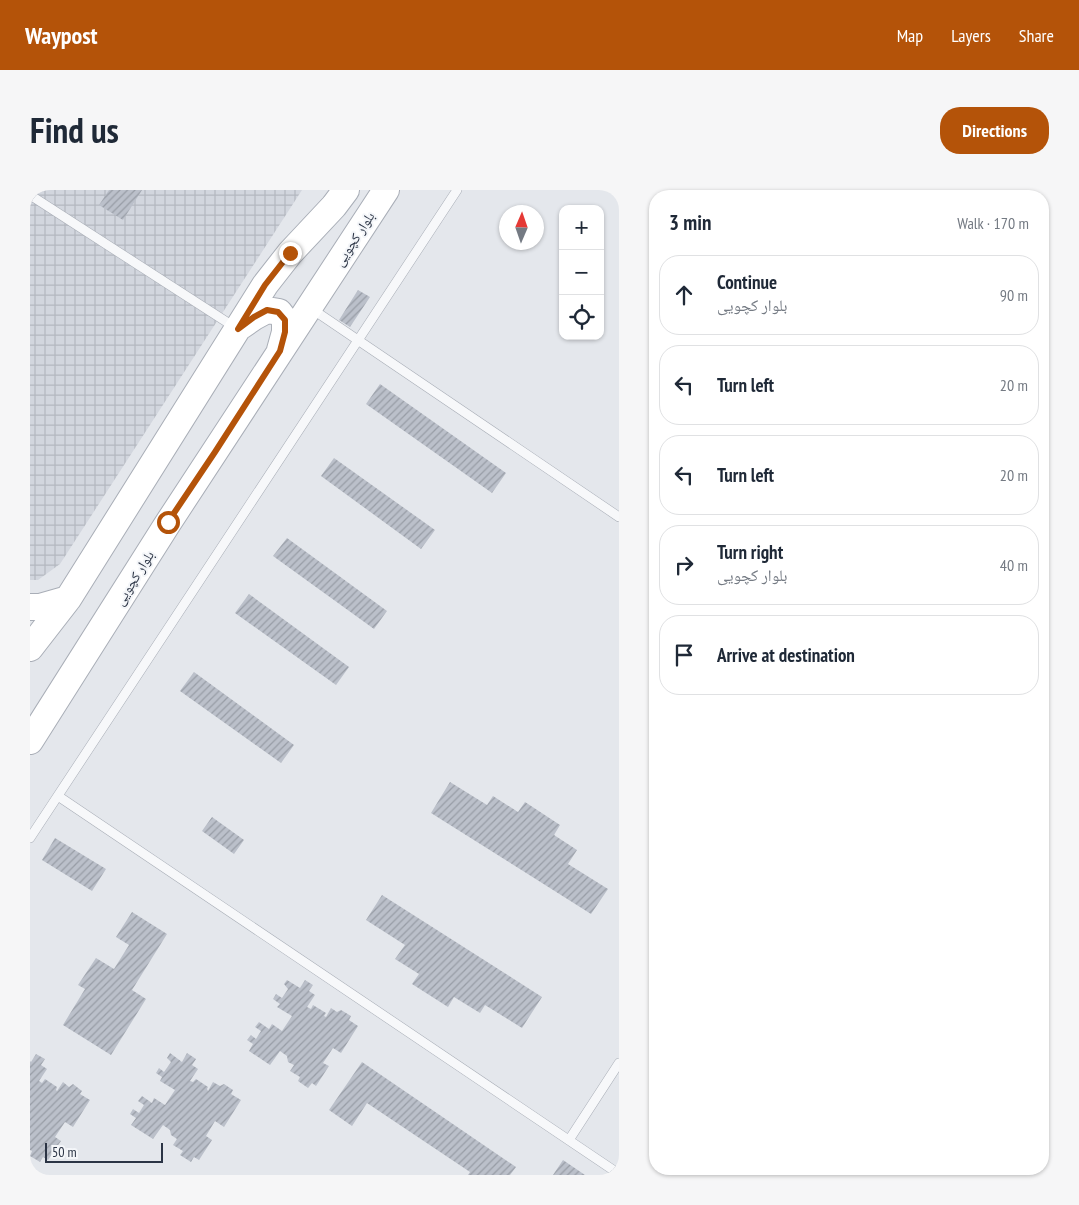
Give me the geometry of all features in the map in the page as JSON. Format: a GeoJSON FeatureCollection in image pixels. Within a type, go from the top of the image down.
{"type":"FeatureCollection","features":[{"type":"Feature","properties":{"kind":"main road"},"geometry":{"type":"LineString","coordinates":[[32,643],[68,599],[265,285],[285,259],[334,206],[346,190]]}},
{"type":"Feature","properties":{"kind":"main road","name":"بلوار کچویی"},"geometry":{"type":"LineString","coordinates":[[30,741],[168,522],[386,190]]}},
{"type":"Feature","properties":{"kind":"main road"},"geometry":{"type":"LineString","coordinates":[[238,329],[267,310],[278,312],[285,320],[285,332],[280,351]]}},
{"type":"Feature","properties":{"kind":"main road"},"geometry":{"type":"LineString","coordinates":[[30,607],[40,607],[68,599]]}},
{"type":"Feature","properties":{"kind":"lane"},"geometry":{"type":"LineString","coordinates":[[30,838],[457,190]]}},
{"type":"Feature","properties":{"kind":"lane"},"geometry":{"type":"LineString","coordinates":[[30,196],[238,329]]}},
{"type":"Feature","properties":{"kind":"lane"},"geometry":{"type":"LineString","coordinates":[[310,307],[619,517]]}},
{"type":"Feature","properties":{"kind":"lane"},"geometry":{"type":"LineString","coordinates":[[58,796],[619,1174]]}},
{"type":"Feature","properties":{"kind":"lane"},"geometry":{"type":"LineString","coordinates":[[569,1140],[619,1062]]}},
{"type":"Feature","properties":{"kind":"shaded area"},"geometry":{"type":"Polygon","coordinates":[[[30,190],[302,190],[60,564],[38,580],[30,580],[30,190]]]}},
{"type":"Feature","properties":{"kind":"building"},"geometry":{"type":"Polygon","coordinates":[[[109,190],[142,190],[123,220],[99,205],[109,190]]]}},
{"type":"Feature","properties":{"kind":"building"},"geometry":{"type":"Polygon","coordinates":[[[358,290],[370,297],[350,327],[339,320],[358,290]]]}},
{"type":"Feature","properties":{"kind":"building"},"geometry":{"type":"Polygon","coordinates":[[[380,384],[506,473],[492,493],[366,404],[380,384]]]}},
{"type":"Feature","properties":{"kind":"building"},"geometry":{"type":"Polygon","coordinates":[[[334,458],[435,530],[421,549],[321,476],[334,458]]]}},
{"type":"Feature","properties":{"kind":"building"},"geometry":{"type":"Polygon","coordinates":[[[287,538],[387,611],[374,629],[273,556],[287,538]]]}},
{"type":"Feature","properties":{"kind":"building"},"geometry":{"type":"Polygon","coordinates":[[[249,594],[349,667],[336,685],[235,613],[249,594]]]}},
{"type":"Feature","properties":{"kind":"building"},"geometry":{"type":"Polygon","coordinates":[[[194,672],[294,745],[281,763],[180,691],[194,672]]]}},
{"type":"Feature","properties":{"kind":"building"},"geometry":{"type":"Polygon","coordinates":[[[450,782],[487,805],[493,796],[518,812],[525,802],[560,825],[554,835],[577,850],[568,864],[608,889],[591,914],[431,813],[450,782]]]}},
{"type":"Feature","properties":{"kind":"building"},"geometry":{"type":"Polygon","coordinates":[[[212,817],[244,840],[234,854],[202,831],[212,817]]]}},
{"type":"Feature","properties":{"kind":"building"},"geometry":{"type":"Polygon","coordinates":[[[55,838],[106,869],[92,891],[42,860],[55,838]]]}},
{"type":"Feature","properties":{"kind":"building"},"geometry":{"type":"Polygon","coordinates":[[[382,895],[542,997],[522,1028],[485,1005],[480,1013],[454,997],[448,1007],[412,984],[419,974],[395,959],[405,945],[366,920],[382,895]]]}},
{"type":"Feature","properties":{"kind":"building"},"geometry":{"type":"Polygon","coordinates":[[[132,912],[167,934],[132,990],[146,999],[111,1055],[63,1025],[85,989],[78,985],[96,958],[114,969],[129,945],[116,937],[132,912]]]}},
{"type":"Feature","properties":{"kind":"building"},"geometry":{"type":"Polygon","coordinates":[[[287,980],[300,988],[305,980],[313,985],[309,991],[315,995],[307,1007],[311,1009],[313,1005],[326,1013],[324,1016],[326,1017],[331,1008],[337,1012],[341,1010],[351,1016],[349,1020],[358,1026],[341,1053],[333,1048],[323,1063],[329,1066],[316,1086],[312,1083],[308,1088],[298,1081],[300,1077],[290,1071],[294,1065],[288,1062],[287,1056],[280,1051],[270,1065],[249,1051],[253,1044],[247,1040],[251,1035],[256,1039],[261,1031],[255,1027],[259,1022],[269,1029],[272,1024],[282,1031],[292,1016],[277,1007],[280,1004],[273,999],[276,994],[282,998],[288,989],[284,984],[287,980]]]}},
{"type":"Feature","properties":{"kind":"building"},"geometry":{"type":"Polygon","coordinates":[[[170,1053],[182,1062],[187,1053],[196,1059],[192,1065],[198,1069],[190,1081],[193,1082],[196,1079],[208,1087],[208,1091],[213,1082],[220,1086],[224,1084],[233,1090],[231,1094],[241,1100],[224,1127],[215,1121],[206,1136],[212,1140],[199,1160],[194,1157],[191,1162],[180,1155],[183,1151],[173,1145],[177,1139],[163,1125],[153,1139],[131,1125],[136,1118],[130,1114],[133,1109],[139,1113],[144,1105],[138,1101],[142,1096],[152,1103],[154,1098],[165,1105],[175,1090],[160,1081],[162,1077],[156,1073],[159,1068],[164,1072],[171,1062],[167,1058],[170,1053]]]}},
{"type":"Feature","properties":{"kind":"building"},"geometry":{"type":"Polygon","coordinates":[[[36,1054],[45,1059],[41,1065],[47,1069],[39,1081],[42,1083],[45,1079],[57,1087],[57,1091],[63,1082],[69,1087],[73,1084],[82,1091],[80,1094],[90,1100],[73,1127],[65,1122],[55,1137],[61,1141],[48,1160],[43,1157],[40,1162],[30,1156],[32,1151],[30,1150],[30,1061],[36,1054]]]}},
{"type":"Feature","properties":{"kind":"building"},"geometry":{"type":"Polygon","coordinates":[[[362,1062],[516,1167],[510,1175],[468,1175],[470,1172],[367,1103],[352,1126],[329,1110],[362,1062]]]}},
{"type":"Feature","properties":{"kind":"building"},"geometry":{"type":"Polygon","coordinates":[[[563,1160],[585,1175],[553,1175],[563,1160]]]}},
{"type":"Feature","properties":{"kind":"route"},"geometry":{"type":"LineString","coordinates":[[168,522],[280,351],[285,332],[285,320],[278,312],[267,310],[238,329],[265,285],[290,253]]}}]}
